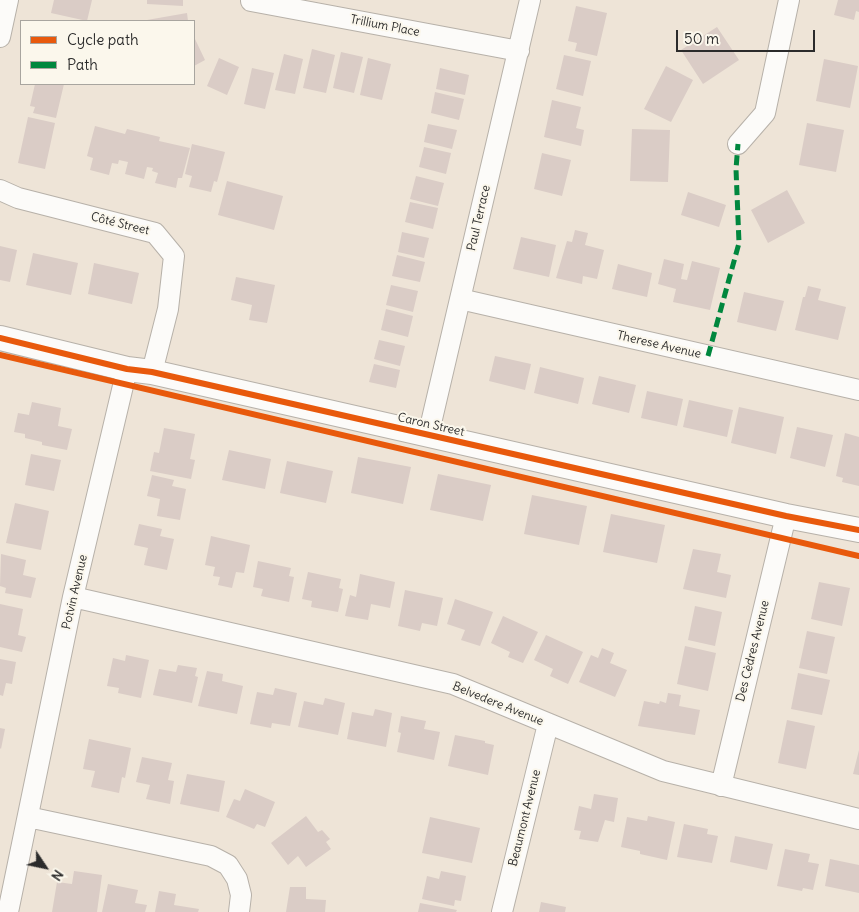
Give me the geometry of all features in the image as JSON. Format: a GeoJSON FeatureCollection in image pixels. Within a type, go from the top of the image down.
{"type":"FeatureCollection","features":[{"type":"Feature","properties":{"kind":"street"},"geometry":{"type":"LineString","coordinates":[[0,37],[8,0]]}},
{"type":"Feature","properties":{"kind":"street","name":"Paul Terrace"},"geometry":{"type":"LineString","coordinates":[[428,436],[530,0]]}},
{"type":"Feature","properties":{"kind":"street"},"geometry":{"type":"LineString","coordinates":[[738,144],[765,113],[789,0]]}},
{"type":"Feature","properties":{"kind":"street","name":"Trillium Place"},"geometry":{"type":"LineString","coordinates":[[251,1],[519,51]]}},
{"type":"Feature","properties":{"kind":"street","name":"Côté Street"},"geometry":{"type":"LineString","coordinates":[[0,190],[18,198],[156,233],[174,256],[168,309],[152,372]]}},
{"type":"Feature","properties":{"kind":"street","name":"Therese Avenue"},"geometry":{"type":"LineString","coordinates":[[460,300],[859,390]]}},
{"type":"Feature","properties":{"kind":"street","name":"Caron Street"},"geometry":{"type":"LineString","coordinates":[[0,338],[127,369],[152,372],[428,436],[786,516],[859,530]]}},
{"type":"Feature","properties":{"kind":"street","name":"Potvin Avenue"},"geometry":{"type":"LineString","coordinates":[[8,912],[73,597],[127,369]]}},
{"type":"Feature","properties":{"kind":"street","name":"Des Cèdres Avenue"},"geometry":{"type":"LineString","coordinates":[[720,786],[786,516]]}},
{"type":"Feature","properties":{"kind":"street","name":"Belvedere Avenue"},"geometry":{"type":"LineString","coordinates":[[73,597],[453,684],[663,771],[859,819]]}},
{"type":"Feature","properties":{"kind":"street","name":"Beaumont Avenue"},"geometry":{"type":"LineString","coordinates":[[502,912],[548,724]]}},
{"type":"Feature","properties":{"kind":"street"},"geometry":{"type":"LineString","coordinates":[[28,817],[211,856],[228,865],[237,879],[241,895],[239,912]]}},
{"type":"Feature","properties":{"kind":"building"},"geometry":{"type":"Polygon","coordinates":[[[54,0],[92,0],[87,20],[51,13],[54,0]]]}},
{"type":"Feature","properties":{"kind":"building"},"geometry":{"type":"Polygon","coordinates":[[[147,0],[183,0],[183,6],[147,4],[147,0]]]}},
{"type":"Feature","properties":{"kind":"building"},"geometry":{"type":"Polygon","coordinates":[[[838,0],[859,0],[859,12],[856,11],[854,20],[834,15],[838,0]]]}},
{"type":"Feature","properties":{"kind":"building"},"geometry":{"type":"Polygon","coordinates":[[[576,6],[607,13],[597,56],[575,51],[577,43],[568,41],[576,6]]]}},
{"type":"Feature","properties":{"kind":"building"},"geometry":{"type":"Polygon","coordinates":[[[187,13],[188,20],[147,20],[187,13]]]}},
{"type":"Feature","properties":{"kind":"building"},"geometry":{"type":"Polygon","coordinates":[[[717,27],[739,60],[703,84],[681,50],[717,27]]]}},
{"type":"Feature","properties":{"kind":"building"},"geometry":{"type":"Polygon","coordinates":[[[195,39],[205,60],[195,65],[195,39]]]}},
{"type":"Feature","properties":{"kind":"building"},"geometry":{"type":"Polygon","coordinates":[[[312,49],[335,55],[326,93],[303,88],[312,49]]]}},
{"type":"Feature","properties":{"kind":"building"},"geometry":{"type":"Polygon","coordinates":[[[341,52],[363,57],[354,93],[333,88],[341,52]]]}},
{"type":"Feature","properties":{"kind":"building"},"geometry":{"type":"Polygon","coordinates":[[[284,54],[303,59],[295,94],[275,90],[284,54]]]}},
{"type":"Feature","properties":{"kind":"building"},"geometry":{"type":"Polygon","coordinates":[[[564,55],[591,61],[583,96],[556,89],[564,55]]]}},
{"type":"Feature","properties":{"kind":"building"},"geometry":{"type":"Polygon","coordinates":[[[219,58],[239,67],[227,95],[207,86],[219,58]]]}},
{"type":"Feature","properties":{"kind":"building"},"geometry":{"type":"Polygon","coordinates":[[[368,58],[391,64],[382,100],[360,95],[368,58]]]}},
{"type":"Feature","properties":{"kind":"building"},"geometry":{"type":"Polygon","coordinates":[[[824,59],[858,66],[850,108],[816,101],[824,59]]]}},
{"type":"Feature","properties":{"kind":"building"},"geometry":{"type":"Polygon","coordinates":[[[666,66],[693,80],[671,122],[644,109],[666,66]]]}},
{"type":"Feature","properties":{"kind":"building"},"geometry":{"type":"Polygon","coordinates":[[[252,68],[274,73],[265,109],[244,104],[252,68]]]}},
{"type":"Feature","properties":{"kind":"building"},"geometry":{"type":"Polygon","coordinates":[[[440,68],[469,75],[465,95],[436,89],[440,68]]]}},
{"type":"Feature","properties":{"kind":"building"},"geometry":{"type":"Polygon","coordinates":[[[35,85],[64,85],[56,118],[33,113],[35,107],[30,106],[35,85]]]}},
{"type":"Feature","properties":{"kind":"building"},"geometry":{"type":"Polygon","coordinates":[[[435,92],[464,99],[459,120],[431,113],[435,92]]]}},
{"type":"Feature","properties":{"kind":"building"},"geometry":{"type":"Polygon","coordinates":[[[552,100],[581,107],[576,128],[584,130],[581,146],[544,137],[552,100]]]}},
{"type":"Feature","properties":{"kind":"building"},"geometry":{"type":"Polygon","coordinates":[[[28,117],[55,123],[45,169],[18,163],[28,117]]]}},
{"type":"Feature","properties":{"kind":"building"},"geometry":{"type":"Polygon","coordinates":[[[807,123],[844,130],[836,172],[799,165],[807,123]]]}},
{"type":"Feature","properties":{"kind":"building"},"geometry":{"type":"Polygon","coordinates":[[[428,124],[457,130],[452,149],[424,142],[428,124]]]}},
{"type":"Feature","properties":{"kind":"building"},"geometry":{"type":"Polygon","coordinates":[[[95,126],[125,134],[127,129],[160,137],[159,141],[190,148],[182,178],[178,178],[176,188],[155,183],[158,173],[152,171],[153,168],[147,167],[144,179],[125,174],[128,162],[119,160],[118,164],[112,163],[109,175],[90,170],[93,158],[87,156],[95,126]]]}},
{"type":"Feature","properties":{"kind":"building"},"geometry":{"type":"Polygon","coordinates":[[[632,129],[670,130],[668,182],[630,181],[632,129]]]}},
{"type":"Feature","properties":{"kind":"building"},"geometry":{"type":"Polygon","coordinates":[[[192,144],[225,152],[217,182],[214,181],[211,192],[189,187],[192,176],[185,174],[192,144]]]}},
{"type":"Feature","properties":{"kind":"building"},"geometry":{"type":"Polygon","coordinates":[[[424,147],[451,153],[446,174],[419,167],[424,147]]]}},
{"type":"Feature","properties":{"kind":"building"},"geometry":{"type":"Polygon","coordinates":[[[542,153],[571,160],[562,196],[534,189],[542,153]]]}},
{"type":"Feature","properties":{"kind":"building"},"geometry":{"type":"Polygon","coordinates":[[[416,176],[444,183],[438,206],[410,199],[416,176]]]}},
{"type":"Feature","properties":{"kind":"building"},"geometry":{"type":"Polygon","coordinates":[[[227,181],[283,196],[274,230],[218,215],[227,181]]]}},
{"type":"Feature","properties":{"kind":"building"},"geometry":{"type":"Polygon","coordinates":[[[787,190],[805,223],[768,243],[751,210],[787,190]]]}},
{"type":"Feature","properties":{"kind":"building"},"geometry":{"type":"Polygon","coordinates":[[[688,192],[726,205],[719,227],[681,215],[688,192]]]}},
{"type":"Feature","properties":{"kind":"building"},"geometry":{"type":"Polygon","coordinates":[[[410,202],[438,208],[433,229],[405,222],[410,202]]]}},
{"type":"Feature","properties":{"kind":"building"},"geometry":{"type":"Polygon","coordinates":[[[575,230],[588,233],[585,245],[604,250],[597,279],[583,276],[582,284],[556,278],[567,241],[572,242],[575,230]]]}},
{"type":"Feature","properties":{"kind":"building"},"geometry":{"type":"Polygon","coordinates":[[[402,232],[429,238],[424,258],[398,252],[402,232]]]}},
{"type":"Feature","properties":{"kind":"building"},"geometry":{"type":"Polygon","coordinates":[[[521,237],[556,245],[549,277],[513,269],[521,237]]]}},
{"type":"Feature","properties":{"kind":"building"},"geometry":{"type":"Polygon","coordinates":[[[0,246],[17,250],[10,282],[0,280],[0,246]]]}},
{"type":"Feature","properties":{"kind":"building"},"geometry":{"type":"Polygon","coordinates":[[[33,253],[78,263],[71,295],[26,285],[33,253]]]}},
{"type":"Feature","properties":{"kind":"building"},"geometry":{"type":"Polygon","coordinates":[[[397,255],[425,262],[420,282],[392,276],[397,255]]]}},
{"type":"Feature","properties":{"kind":"building"},"geometry":{"type":"Polygon","coordinates":[[[664,259],[684,264],[681,279],[687,280],[692,261],[720,268],[710,310],[673,302],[676,289],[658,284],[664,259]]]}},
{"type":"Feature","properties":{"kind":"building"},"geometry":{"type":"Polygon","coordinates":[[[94,263],[139,273],[132,304],[88,294],[94,263]]]}},
{"type":"Feature","properties":{"kind":"building"},"geometry":{"type":"Polygon","coordinates":[[[618,264],[652,273],[647,297],[612,289],[618,264]]]}},
{"type":"Feature","properties":{"kind":"building"},"geometry":{"type":"Polygon","coordinates":[[[236,277],[275,285],[267,323],[249,320],[252,305],[231,300],[236,277]]]}},
{"type":"Feature","properties":{"kind":"building"},"geometry":{"type":"Polygon","coordinates":[[[391,285],[418,291],[413,312],[386,305],[391,285]]]}},
{"type":"Feature","properties":{"kind":"building"},"geometry":{"type":"Polygon","coordinates":[[[808,286],[821,289],[818,300],[846,307],[838,340],[795,330],[803,297],[805,297],[808,286]]]}},
{"type":"Feature","properties":{"kind":"building"},"geometry":{"type":"Polygon","coordinates":[[[744,292],[784,301],[776,331],[737,322],[744,292]]]}},
{"type":"Feature","properties":{"kind":"building"},"geometry":{"type":"Polygon","coordinates":[[[386,309],[413,316],[408,337],[381,330],[386,309]]]}},
{"type":"Feature","properties":{"kind":"building"},"geometry":{"type":"Polygon","coordinates":[[[379,340],[405,346],[400,366],[374,359],[379,340]]]}},
{"type":"Feature","properties":{"kind":"building"},"geometry":{"type":"Polygon","coordinates":[[[495,356],[531,364],[525,390],[489,381],[495,356]]]}},
{"type":"Feature","properties":{"kind":"building"},"geometry":{"type":"Polygon","coordinates":[[[374,364],[400,370],[396,388],[369,382],[374,364]]]}},
{"type":"Feature","properties":{"kind":"building"},"geometry":{"type":"Polygon","coordinates":[[[540,367],[584,378],[578,404],[534,393],[540,367]]]}},
{"type":"Feature","properties":{"kind":"building"},"geometry":{"type":"Polygon","coordinates":[[[599,376],[636,385],[629,413],[592,404],[599,376]]]}},
{"type":"Feature","properties":{"kind":"building"},"geometry":{"type":"Polygon","coordinates":[[[647,391],[683,399],[677,426],[641,418],[647,391]]]}},
{"type":"Feature","properties":{"kind":"building"},"geometry":{"type":"Polygon","coordinates":[[[689,400],[733,410],[727,437],[683,427],[689,400]]]}},
{"type":"Feature","properties":{"kind":"building"},"geometry":{"type":"Polygon","coordinates":[[[32,402],[61,408],[58,426],[72,429],[67,450],[42,445],[42,442],[25,438],[25,434],[14,432],[18,413],[29,415],[32,402]]]}},
{"type":"Feature","properties":{"kind":"building"},"geometry":{"type":"Polygon","coordinates":[[[739,407],[784,417],[776,454],[731,443],[739,407]]]}},
{"type":"Feature","properties":{"kind":"building"},"geometry":{"type":"Polygon","coordinates":[[[797,427],[833,435],[825,467],[790,458],[797,427]]]}},
{"type":"Feature","properties":{"kind":"building"},"geometry":{"type":"Polygon","coordinates":[[[164,428],[195,434],[190,459],[195,460],[191,479],[150,471],[154,452],[159,453],[164,428]]]}},
{"type":"Feature","properties":{"kind":"building"},"geometry":{"type":"Polygon","coordinates":[[[845,433],[859,437],[859,486],[842,482],[843,478],[836,476],[845,433]]]}},
{"type":"Feature","properties":{"kind":"building"},"geometry":{"type":"Polygon","coordinates":[[[229,450],[271,459],[265,489],[222,480],[229,450]]]}},
{"type":"Feature","properties":{"kind":"building"},"geometry":{"type":"Polygon","coordinates":[[[31,454],[61,460],[54,491],[25,485],[31,454]]]}},
{"type":"Feature","properties":{"kind":"building"},"geometry":{"type":"Polygon","coordinates":[[[358,457],[411,467],[403,504],[351,493],[358,457]]]}},
{"type":"Feature","properties":{"kind":"building"},"geometry":{"type":"Polygon","coordinates":[[[287,461],[333,471],[326,503],[280,493],[287,461]]]}},
{"type":"Feature","properties":{"kind":"building"},"geometry":{"type":"Polygon","coordinates":[[[438,474],[491,485],[483,521],[430,510],[438,474]]]}},
{"type":"Feature","properties":{"kind":"building"},"geometry":{"type":"Polygon","coordinates":[[[152,475],[174,480],[172,486],[186,489],[180,520],[157,516],[160,499],[147,496],[152,475]]]}},
{"type":"Feature","properties":{"kind":"building"},"geometry":{"type":"Polygon","coordinates":[[[532,495],[587,506],[579,545],[524,534],[532,495]]]}},
{"type":"Feature","properties":{"kind":"building"},"geometry":{"type":"Polygon","coordinates":[[[15,503],[49,511],[41,550],[6,543],[15,503]]]}},
{"type":"Feature","properties":{"kind":"building"},"geometry":{"type":"Polygon","coordinates":[[[611,514],[665,525],[657,563],[603,552],[611,514]]]}},
{"type":"Feature","properties":{"kind":"building"},"geometry":{"type":"Polygon","coordinates":[[[139,524],[162,529],[160,536],[174,539],[167,570],[144,565],[148,548],[134,545],[139,524]]]}},
{"type":"Feature","properties":{"kind":"building"},"geometry":{"type":"Polygon","coordinates":[[[211,536],[250,545],[244,573],[236,572],[232,588],[218,585],[220,577],[213,576],[215,567],[205,565],[211,536]]]}},
{"type":"Feature","properties":{"kind":"building"},"geometry":{"type":"Polygon","coordinates":[[[693,549],[721,554],[717,572],[731,575],[726,598],[683,589],[693,549]]]}},
{"type":"Feature","properties":{"kind":"building"},"geometry":{"type":"Polygon","coordinates":[[[1,554],[26,560],[23,575],[36,578],[31,598],[5,593],[6,588],[0,586],[1,554]]]}},
{"type":"Feature","properties":{"kind":"building"},"geometry":{"type":"Polygon","coordinates":[[[258,561],[291,568],[289,576],[294,577],[289,602],[261,596],[263,589],[253,587],[258,561]]]}},
{"type":"Feature","properties":{"kind":"building"},"geometry":{"type":"Polygon","coordinates":[[[308,572],[341,579],[339,588],[343,589],[338,612],[311,607],[312,601],[302,599],[308,572]]]}},
{"type":"Feature","properties":{"kind":"building"},"geometry":{"type":"Polygon","coordinates":[[[360,574],[395,582],[390,608],[371,604],[368,620],[345,616],[350,595],[356,597],[360,574]]]}},
{"type":"Feature","properties":{"kind":"building"},"geometry":{"type":"Polygon","coordinates":[[[819,582],[850,588],[842,626],[811,619],[819,582]]]}},
{"type":"Feature","properties":{"kind":"building"},"geometry":{"type":"Polygon","coordinates":[[[405,590],[443,598],[437,626],[422,623],[420,631],[398,626],[405,590]]]}},
{"type":"Feature","properties":{"kind":"building"},"geometry":{"type":"Polygon","coordinates":[[[455,599],[493,612],[480,646],[461,640],[465,630],[447,624],[455,599]]]}},
{"type":"Feature","properties":{"kind":"building"},"geometry":{"type":"Polygon","coordinates":[[[0,604],[23,609],[18,635],[26,637],[22,652],[0,647],[0,604]]]}},
{"type":"Feature","properties":{"kind":"building"},"geometry":{"type":"Polygon","coordinates":[[[695,606],[722,612],[715,646],[688,640],[695,606]]]}},
{"type":"Feature","properties":{"kind":"building"},"geometry":{"type":"Polygon","coordinates":[[[503,616],[538,632],[523,663],[508,657],[510,652],[491,643],[503,616]]]}},
{"type":"Feature","properties":{"kind":"building"},"geometry":{"type":"Polygon","coordinates":[[[807,631],[835,637],[827,674],[799,668],[807,631]]]}},
{"type":"Feature","properties":{"kind":"building"},"geometry":{"type":"Polygon","coordinates":[[[546,635],[583,652],[568,684],[550,676],[553,669],[534,660],[546,635]]]}},
{"type":"Feature","properties":{"kind":"building"},"geometry":{"type":"Polygon","coordinates":[[[685,646],[716,653],[708,691],[677,684],[685,646]]]}},
{"type":"Feature","properties":{"kind":"building"},"geometry":{"type":"Polygon","coordinates":[[[602,648],[614,653],[610,663],[627,670],[615,697],[579,682],[591,655],[598,658],[602,648]]]}},
{"type":"Feature","properties":{"kind":"building"},"geometry":{"type":"Polygon","coordinates":[[[126,655],[149,660],[141,698],[118,693],[119,688],[107,686],[113,658],[125,661],[126,655]]]}},
{"type":"Feature","properties":{"kind":"building"},"geometry":{"type":"Polygon","coordinates":[[[0,659],[16,662],[12,684],[6,683],[3,696],[0,695],[0,659]]]}},
{"type":"Feature","properties":{"kind":"building"},"geometry":{"type":"Polygon","coordinates":[[[178,665],[197,668],[195,676],[198,677],[192,703],[153,695],[159,669],[176,672],[178,665]]]}},
{"type":"Feature","properties":{"kind":"building"},"geometry":{"type":"Polygon","coordinates":[[[207,671],[223,674],[222,681],[243,686],[237,714],[198,706],[207,671]]]}},
{"type":"Feature","properties":{"kind":"building"},"geometry":{"type":"Polygon","coordinates":[[[798,673],[830,680],[822,715],[791,709],[798,673]]]}},
{"type":"Feature","properties":{"kind":"building"},"geometry":{"type":"Polygon","coordinates":[[[275,688],[297,693],[290,726],[272,723],[271,728],[250,724],[257,692],[273,695],[275,688]]]}},
{"type":"Feature","properties":{"kind":"building"},"geometry":{"type":"Polygon","coordinates":[[[668,693],[681,695],[679,706],[700,710],[695,735],[638,726],[644,701],[659,704],[660,701],[666,703],[668,693]]]}},
{"type":"Feature","properties":{"kind":"building"},"geometry":{"type":"Polygon","coordinates":[[[325,698],[345,703],[338,735],[298,727],[304,701],[323,705],[325,698]]]}},
{"type":"Feature","properties":{"kind":"building"},"geometry":{"type":"Polygon","coordinates":[[[375,709],[392,713],[386,747],[347,739],[352,712],[373,716],[375,709]]]}},
{"type":"Feature","properties":{"kind":"building"},"geometry":{"type":"Polygon","coordinates":[[[401,716],[426,721],[424,729],[440,732],[434,760],[397,752],[401,733],[398,732],[401,716]]]}},
{"type":"Feature","properties":{"kind":"building"},"geometry":{"type":"Polygon","coordinates":[[[787,720],[815,726],[806,769],[778,763],[787,720]]]}},
{"type":"Feature","properties":{"kind":"building"},"geometry":{"type":"Polygon","coordinates":[[[0,728],[5,729],[1,749],[0,748],[0,728]]]}},
{"type":"Feature","properties":{"kind":"building"},"geometry":{"type":"Polygon","coordinates":[[[455,735],[485,741],[485,743],[494,745],[488,775],[448,766],[455,735]]]}},
{"type":"Feature","properties":{"kind":"building"},"geometry":{"type":"Polygon","coordinates":[[[89,739],[131,748],[125,778],[122,777],[119,793],[91,787],[95,771],[83,769],[89,739]]]}},
{"type":"Feature","properties":{"kind":"building"},"geometry":{"type":"Polygon","coordinates":[[[859,750],[859,775],[853,774],[859,750]]]}},
{"type":"Feature","properties":{"kind":"building"},"geometry":{"type":"Polygon","coordinates":[[[142,757],[172,763],[168,780],[174,781],[170,804],[146,799],[150,785],[136,782],[142,757]]]}},
{"type":"Feature","properties":{"kind":"building"},"geometry":{"type":"Polygon","coordinates":[[[187,774],[225,781],[219,812],[180,804],[187,774]]]}},
{"type":"Feature","properties":{"kind":"building"},"geometry":{"type":"Polygon","coordinates":[[[245,789],[275,802],[265,827],[257,824],[254,829],[226,817],[234,799],[240,801],[245,789]]]}},
{"type":"Feature","properties":{"kind":"building"},"geometry":{"type":"Polygon","coordinates":[[[594,794],[618,798],[614,822],[605,820],[598,842],[579,839],[581,831],[574,830],[579,806],[591,809],[594,794]]]}},
{"type":"Feature","properties":{"kind":"building"},"geometry":{"type":"Polygon","coordinates":[[[306,816],[318,832],[322,830],[330,839],[326,842],[331,849],[306,867],[298,856],[288,865],[271,843],[306,816]]]}},
{"type":"Feature","properties":{"kind":"building"},"geometry":{"type":"Polygon","coordinates":[[[648,816],[675,822],[667,860],[640,854],[640,851],[621,847],[627,817],[647,821],[648,816]]]}},
{"type":"Feature","properties":{"kind":"building"},"geometry":{"type":"Polygon","coordinates":[[[430,817],[480,828],[472,863],[422,853],[430,817]]]}},
{"type":"Feature","properties":{"kind":"building"},"geometry":{"type":"Polygon","coordinates":[[[684,824],[708,829],[707,834],[718,836],[712,863],[677,857],[684,824]]]}},
{"type":"Feature","properties":{"kind":"building"},"geometry":{"type":"Polygon","coordinates":[[[735,836],[773,844],[767,870],[730,862],[735,836]]]}},
{"type":"Feature","properties":{"kind":"building"},"geometry":{"type":"Polygon","coordinates":[[[785,849],[810,854],[808,862],[819,864],[813,890],[803,888],[802,891],[777,886],[785,849]]]}},
{"type":"Feature","properties":{"kind":"building"},"geometry":{"type":"Polygon","coordinates":[[[830,859],[859,865],[859,893],[825,886],[830,859]]]}},
{"type":"Feature","properties":{"kind":"building"},"geometry":{"type":"Polygon","coordinates":[[[74,871],[102,875],[97,912],[52,912],[57,882],[72,884],[74,871]]]}},
{"type":"Feature","properties":{"kind":"building"},"geometry":{"type":"Polygon","coordinates":[[[441,871],[466,876],[461,901],[455,900],[454,906],[422,899],[427,876],[439,879],[441,871]]]}},
{"type":"Feature","properties":{"kind":"building"},"geometry":{"type":"Polygon","coordinates":[[[108,884],[138,890],[135,903],[147,905],[145,912],[102,912],[108,884]]]}},
{"type":"Feature","properties":{"kind":"building"},"geometry":{"type":"Polygon","coordinates":[[[290,887],[306,887],[306,899],[326,900],[325,912],[286,912],[290,887]]]}},
{"type":"Feature","properties":{"kind":"building"},"geometry":{"type":"Polygon","coordinates":[[[159,891],[176,894],[174,905],[199,909],[198,912],[155,912],[159,891]]]}},
{"type":"Feature","properties":{"kind":"building"},"geometry":{"type":"Polygon","coordinates":[[[541,902],[566,907],[565,912],[539,912],[541,902]]]}},
{"type":"Feature","properties":{"kind":"building"},"geometry":{"type":"Polygon","coordinates":[[[420,903],[457,910],[456,912],[418,912],[420,903]]]}},
{"type":"Feature","properties":{"kind":"marked path"},"geometry":{"type":"LineString","coordinates":[[708,356],[739,243],[736,169],[738,144]]}},
{"type":"Feature","properties":{"kind":"cycle path"},"geometry":{"type":"LineString","coordinates":[[0,338],[127,369],[152,372],[786,516],[859,530]]}},
{"type":"Feature","properties":{"kind":"cycle path"},"geometry":{"type":"LineString","coordinates":[[0,355],[859,556]]}}]}
